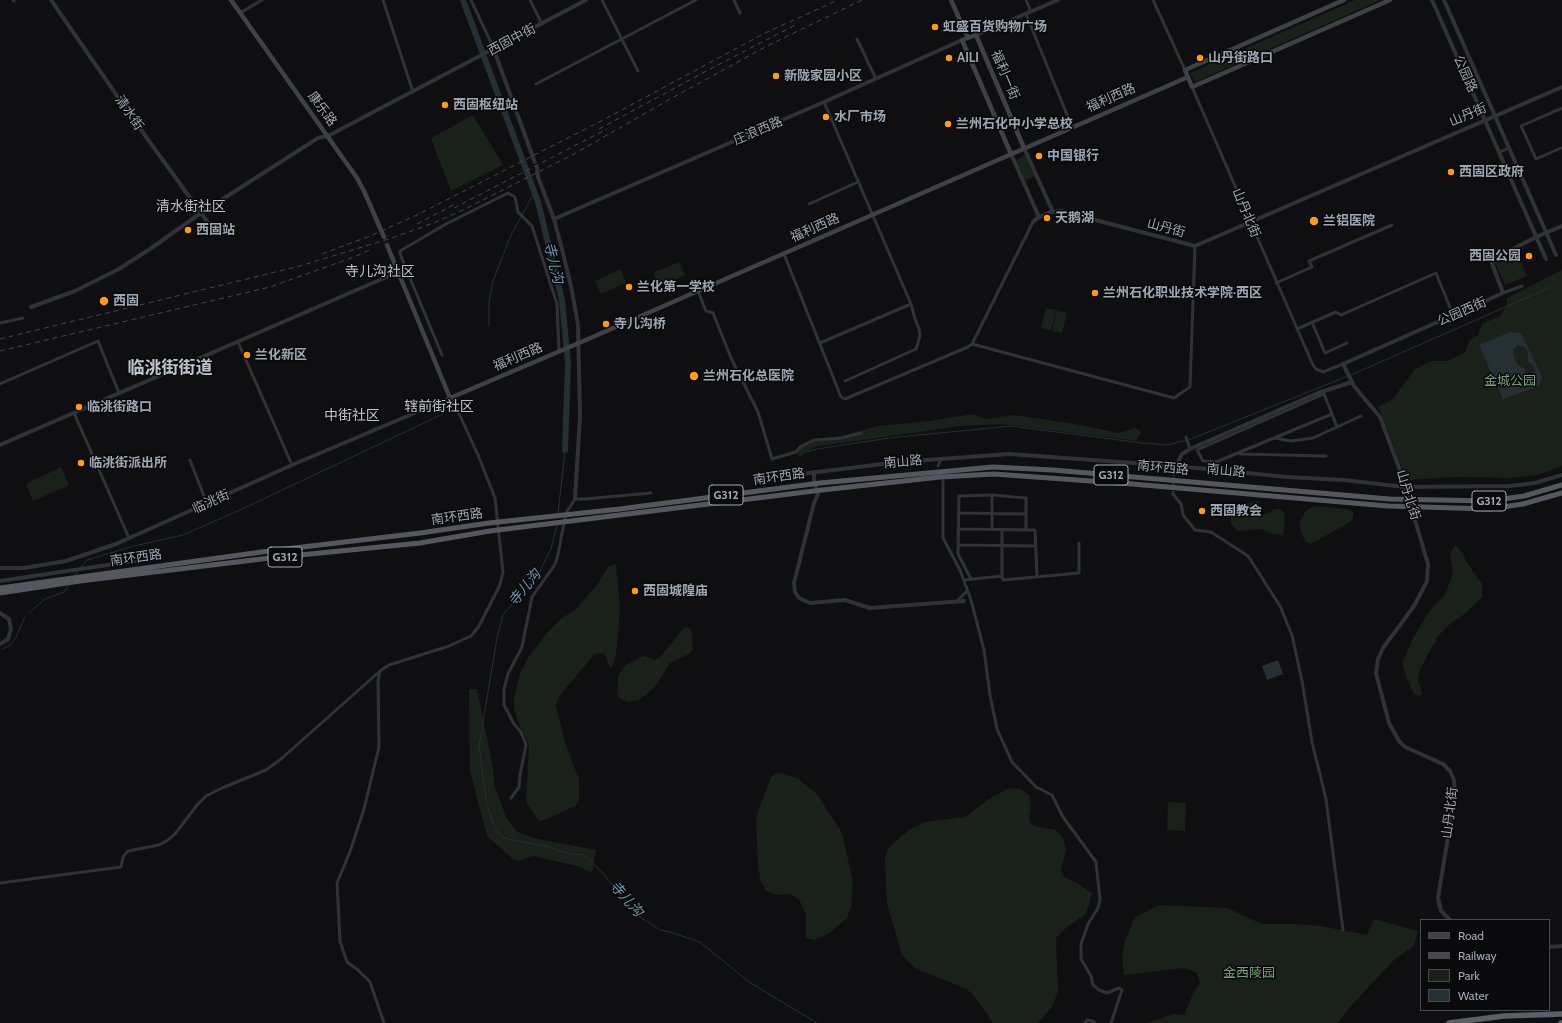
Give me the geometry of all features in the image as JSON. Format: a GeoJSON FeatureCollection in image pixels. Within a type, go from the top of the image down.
{"type":"FeatureCollection","features":[{"type":"Feature","properties":{"kind":"highway","name":"南环西路"},"geometry":{"type":"LineString","coordinates":[[0,593],[81,579],[269,551],[420,534],[504,521],[588,513],[820,483],[993,466],[1415,500],[1489,501],[1524,496],[1562,485]]}},
{"type":"Feature","properties":{"kind":"highway","name":"南环西路"},"geometry":{"type":"LineString","coordinates":[[0,588],[420,543],[490,531],[940,477],[994,474],[1416,507],[1489,509],[1523,504],[1562,493]]}},
{"type":"Feature","properties":{"kind":"highway"},"geometry":{"type":"LineString","coordinates":[[1449,1023],[1504,1016],[1562,1014]]}},
{"type":"Feature","properties":{"kind":"main road","name":"康乐路"},"geometry":{"type":"LineString","coordinates":[[231,0],[328,136],[362,187],[384,237]]}},
{"type":"Feature","properties":{"kind":"main road"},"geometry":{"type":"LineString","coordinates":[[951,0],[968,38]]}},
{"type":"Feature","properties":{"kind":"main road"},"geometry":{"type":"LineString","coordinates":[[1344,0],[1185,70],[1192,88],[1390,0]]}},
{"type":"Feature","properties":{"kind":"main road"},"geometry":{"type":"LineString","coordinates":[[962,40],[976,35]]}},
{"type":"Feature","properties":{"kind":"main road","name":"福利一街"},"geometry":{"type":"LineString","coordinates":[[976,35],[1024,148]]}},
{"type":"Feature","properties":{"kind":"main road","name":"福利一街"},"geometry":{"type":"LineString","coordinates":[[962,40],[1011,154]]}},
{"type":"Feature","properties":{"kind":"main road","name":"福利西路"},"geometry":{"type":"LineString","coordinates":[[450,398],[1188,77]]}},
{"type":"Feature","properties":{"kind":"main road"},"geometry":{"type":"LineString","coordinates":[[387,245],[450,398]]}},
{"type":"Feature","properties":{"kind":"street","name":"清水街"},"geometry":{"type":"LineString","coordinates":[[51,0],[208,224]]}},
{"type":"Feature","properties":{"kind":"street"},"geometry":{"type":"LineString","coordinates":[[240,13],[262,0]]}},
{"type":"Feature","properties":{"kind":"street"},"geometry":{"type":"LineString","coordinates":[[383,0],[413,92]]}},
{"type":"Feature","properties":{"kind":"street"},"geometry":{"type":"LineString","coordinates":[[471,0],[494,50],[534,160]]}},
{"type":"Feature","properties":{"kind":"street"},"geometry":{"type":"LineString","coordinates":[[530,0],[542,24]]}},
{"type":"Feature","properties":{"kind":"street","name":"西固中街"},"geometry":{"type":"LineString","coordinates":[[31,307],[75,291],[112,272],[150,249],[201,213],[318,138],[328,136],[478,59],[586,0]]}},
{"type":"Feature","properties":{"kind":"street"},"geometry":{"type":"LineString","coordinates":[[602,0],[638,71]]}},
{"type":"Feature","properties":{"kind":"street"},"geometry":{"type":"LineString","coordinates":[[536,84],[696,0]]}},
{"type":"Feature","properties":{"kind":"street"},"geometry":{"type":"LineString","coordinates":[[734,0],[740,12]]}},
{"type":"Feature","properties":{"kind":"street"},"geometry":{"type":"LineString","coordinates":[[1026,0],[1031,12]]}},
{"type":"Feature","properties":{"kind":"street"},"geometry":{"type":"LineString","coordinates":[[976,35],[1058,0]]}},
{"type":"Feature","properties":{"kind":"street"},"geometry":{"type":"LineString","coordinates":[[1153,0],[1185,70]]}},
{"type":"Feature","properties":{"kind":"street","name":"公园路"},"geometry":{"type":"LineString","coordinates":[[1432,0],[1546,259]]}},
{"type":"Feature","properties":{"kind":"street","name":"公园路"},"geometry":{"type":"LineString","coordinates":[[1444,0],[1556,255]]}},
{"type":"Feature","properties":{"kind":"street"},"geometry":{"type":"LineString","coordinates":[[1026,14],[1072,127]]}},
{"type":"Feature","properties":{"kind":"street"},"geometry":{"type":"LineString","coordinates":[[857,39],[876,79]]}},
{"type":"Feature","properties":{"kind":"street","name":"庄浪西路"},"geometry":{"type":"LineString","coordinates":[[554,219],[824,102],[962,40]]}},
{"type":"Feature","properties":{"kind":"street","name":"山丹街"},"geometry":{"type":"LineString","coordinates":[[972,344],[1033,222],[1039,217],[1061,211],[1195,246],[1485,119],[1562,87]]}},
{"type":"Feature","properties":{"kind":"street","name":"山丹北街"},"geometry":{"type":"LineString","coordinates":[[1192,88],[1312,363],[1316,369],[1323,372],[1343,364],[1349,378],[1380,417],[1405,487],[1428,564],[1428,576],[1424,588],[1414,606],[1383,648],[1378,659],[1376,674],[1389,723],[1399,741],[1405,747],[1443,764],[1450,771],[1454,780],[1455,794],[1438,898],[1441,911],[1449,919]]}},
{"type":"Feature","properties":{"kind":"street"},"geometry":{"type":"LineString","coordinates":[[824,102],[911,304],[915,319],[920,329],[920,336],[916,349],[845,380]]}},
{"type":"Feature","properties":{"kind":"street"},"geometry":{"type":"LineString","coordinates":[[1561,148],[1536,159],[1521,126],[1562,108]]}},
{"type":"Feature","properties":{"kind":"street","name":"福利一街"},"geometry":{"type":"LineString","coordinates":[[1024,148],[1053,212]]}},
{"type":"Feature","properties":{"kind":"street"},"geometry":{"type":"LineString","coordinates":[[1500,152],[1508,148]]}},
{"type":"Feature","properties":{"kind":"street","name":"福利一街"},"geometry":{"type":"LineString","coordinates":[[1011,154],[1039,217]]}},
{"type":"Feature","properties":{"kind":"street"},"geometry":{"type":"LineString","coordinates":[[511,798],[520,786],[520,775],[526,745],[521,732],[514,724],[504,705],[504,689],[508,674],[522,647],[532,597],[554,566],[557,559],[566,513],[575,499],[579,437],[580,401],[578,343],[572,291],[554,219],[538,177],[537,168]]}},
{"type":"Feature","properties":{"kind":"street"},"geometry":{"type":"LineString","coordinates":[[809,204],[858,182]]}},
{"type":"Feature","properties":{"kind":"street"},"geometry":{"type":"LineString","coordinates":[[442,355],[400,254],[401,250],[446,224],[505,194],[511,194],[515,197],[518,212],[532,226],[557,304],[561,351]]}},
{"type":"Feature","properties":{"kind":"street"},"geometry":{"type":"LineString","coordinates":[[1276,283],[1312,267],[1309,261],[1392,225]]}},
{"type":"Feature","properties":{"kind":"street"},"geometry":{"type":"LineString","coordinates":[[1536,237],[1562,226]]}},
{"type":"Feature","properties":{"kind":"street","name":"公园西街"},"geometry":{"type":"LineString","coordinates":[[1343,364],[1503,294],[1492,263],[1495,258],[1536,237]]}},
{"type":"Feature","properties":{"kind":"street"},"geometry":{"type":"LineString","coordinates":[[784,254],[843,399],[847,399],[972,344],[1174,398],[1190,387],[1195,246]]}},
{"type":"Feature","properties":{"kind":"street"},"geometry":{"type":"LineString","coordinates":[[0,445],[398,272]]}},
{"type":"Feature","properties":{"kind":"street"},"geometry":{"type":"LineString","coordinates":[[1297,329],[1336,312],[1341,315],[1436,273],[1453,316]]}},
{"type":"Feature","properties":{"kind":"street"},"geometry":{"type":"LineString","coordinates":[[1503,294],[1522,286]]}},
{"type":"Feature","properties":{"kind":"street"},"geometry":{"type":"LineString","coordinates":[[698,291],[706,311],[713,313],[732,358],[758,412],[772,459],[796,452],[800,447],[814,440],[842,438],[861,433]]}},
{"type":"Feature","properties":{"kind":"street"},"geometry":{"type":"LineString","coordinates":[[820,343],[911,304]]}},
{"type":"Feature","properties":{"kind":"street"},"geometry":{"type":"LineString","coordinates":[[0,323],[23,318]]}},
{"type":"Feature","properties":{"kind":"street"},"geometry":{"type":"LineString","coordinates":[[1312,322],[1325,353],[1347,343]]}},
{"type":"Feature","properties":{"kind":"street"},"geometry":{"type":"LineString","coordinates":[[0,384],[98,341],[119,393]]}},
{"type":"Feature","properties":{"kind":"street"},"geometry":{"type":"LineString","coordinates":[[238,342],[292,465]]}},
{"type":"Feature","properties":{"kind":"street"},"geometry":{"type":"LineString","coordinates":[[1174,473],[1182,454],[1189,447],[1352,382]]}},
{"type":"Feature","properties":{"kind":"street"},"geometry":{"type":"LineString","coordinates":[[1324,393],[1337,427]]}},
{"type":"Feature","properties":{"kind":"street"},"geometry":{"type":"LineString","coordinates":[[1324,393],[1197,450],[1203,461],[1216,462],[1332,414]]}},
{"type":"Feature","properties":{"kind":"street"},"geometry":{"type":"LineString","coordinates":[[0,883],[121,867],[123,857],[128,852],[159,845],[175,834],[206,796],[266,770],[380,671],[389,665],[449,646],[472,636],[479,626],[502,579],[503,565],[495,498],[475,448],[456,407],[450,398]]}},
{"type":"Feature","properties":{"kind":"street","name":"临洮街"},"geometry":{"type":"LineString","coordinates":[[0,568],[24,568],[66,561],[129,538],[292,465],[450,398]]}},
{"type":"Feature","properties":{"kind":"street"},"geometry":{"type":"LineString","coordinates":[[74,413],[129,538]]}},
{"type":"Feature","properties":{"kind":"street"},"geometry":{"type":"LineString","coordinates":[[1275,438],[1291,441],[1313,438],[1361,416]]}},
{"type":"Feature","properties":{"kind":"street"},"geometry":{"type":"LineString","coordinates":[[1186,438],[1189,447]]}},
{"type":"Feature","properties":{"kind":"street","name":"南山路"},"geometry":{"type":"LineString","coordinates":[[793,475],[899,462],[1009,454],[1176,466],[1287,477],[1344,480],[1405,487],[1510,486],[1535,483],[1562,475]]}},
{"type":"Feature","properties":{"kind":"street"},"geometry":{"type":"LineString","coordinates":[[1238,454],[1326,456]]}},
{"type":"Feature","properties":{"kind":"street"},"geometry":{"type":"LineString","coordinates":[[938,466],[941,459]]}},
{"type":"Feature","properties":{"kind":"street"},"geometry":{"type":"LineString","coordinates":[[190,460],[207,504]]}},
{"type":"Feature","properties":{"kind":"street"},"geometry":{"type":"LineString","coordinates":[[812,473],[818,494],[814,504],[794,583],[795,592],[799,598],[810,603],[845,600],[870,608],[964,602]]}},
{"type":"Feature","properties":{"kind":"street"},"geometry":{"type":"LineString","coordinates":[[942,481],[943,538],[964,580],[984,650],[990,695],[997,729],[1012,762],[1036,787],[1052,795],[1063,817],[1096,862],[1100,899],[1098,908],[1088,924],[1081,944],[1081,959],[1091,976],[1093,985],[1098,990],[1107,993],[1119,988],[1122,990],[1111,1023]]}},
{"type":"Feature","properties":{"kind":"street"},"geometry":{"type":"LineString","coordinates":[[575,499],[650,493]]}},
{"type":"Feature","properties":{"kind":"street"},"geometry":{"type":"LineString","coordinates":[[1173,494],[1181,504],[1183,514],[1195,530],[1211,532],[1248,556],[1280,606],[1292,635],[1319,776],[1326,799],[1343,930]]}},
{"type":"Feature","properties":{"kind":"street"},"geometry":{"type":"LineString","coordinates":[[971,580],[958,554],[959,496],[1026,498],[1026,530]]}},
{"type":"Feature","properties":{"kind":"street"},"geometry":{"type":"LineString","coordinates":[[992,496],[992,528]]}},
{"type":"Feature","properties":{"kind":"street"},"geometry":{"type":"LineString","coordinates":[[958,513],[1026,514]]}},
{"type":"Feature","properties":{"kind":"street"},"geometry":{"type":"LineString","coordinates":[[958,529],[992,528],[1035,530],[1037,577]]}},
{"type":"Feature","properties":{"kind":"street"},"geometry":{"type":"LineString","coordinates":[[1002,529],[1003,580],[1079,573],[1079,544]]}},
{"type":"Feature","properties":{"kind":"street"},"geometry":{"type":"LineString","coordinates":[[959,545],[1035,546]]}},
{"type":"Feature","properties":{"kind":"street"},"geometry":{"type":"LineString","coordinates":[[0,581],[141,560]]}},
{"type":"Feature","properties":{"kind":"street"},"geometry":{"type":"LineString","coordinates":[[964,580],[1002,576]]}},
{"type":"Feature","properties":{"kind":"street"},"geometry":{"type":"LineString","coordinates":[[956,602],[967,591]]}},
{"type":"Feature","properties":{"kind":"street"},"geometry":{"type":"LineString","coordinates":[[0,613],[9,619],[11,629],[8,639],[0,644]]}},
{"type":"Feature","properties":{"kind":"street"},"geometry":{"type":"LineString","coordinates":[[380,671],[378,681],[379,747],[364,809],[351,849],[337,883],[340,941],[346,962],[358,970],[370,982],[384,1023]]}},
{"type":"Feature","properties":{"kind":"street"},"geometry":{"type":"LineString","coordinates":[[1550,947],[1562,946]]}},
{"type":"Feature","properties":{"kind":"street"},"geometry":{"type":"LineString","coordinates":[[1085,1023],[1087,1020],[1092,1020],[1095,1023]]}},
{"type":"Feature","properties":{"kind":"green space"},"geometry":{"type":"Polygon","coordinates":[[[1355,0],[1381,0],[1195,82],[1190,73],[1355,0]]]}},
{"type":"Feature","properties":{"kind":"green space"},"geometry":{"type":"Polygon","coordinates":[[[473,115],[503,165],[451,191],[431,138],[473,115]]]}},
{"type":"Feature","properties":{"kind":"green space"},"geometry":{"type":"Polygon","coordinates":[[[1026,155],[1035,176],[1025,181],[1016,160],[1026,155]]]}},
{"type":"Feature","properties":{"kind":"green space"},"geometry":{"type":"Polygon","coordinates":[[[1517,252],[1527,276],[1505,285],[1495,262],[1517,252]]]}},
{"type":"Feature","properties":{"kind":"green space"},"geometry":{"type":"Polygon","coordinates":[[[679,262],[685,275],[659,287],[653,273],[679,262]]]}},
{"type":"Feature","properties":{"kind":"green space"},"geometry":{"type":"Polygon","coordinates":[[[620,269],[626,283],[601,294],[595,281],[620,269]]]}},
{"type":"Feature","properties":{"kind":"green space","name":"金城公园"},"geometry":{"type":"Polygon","coordinates":[[[1562,270],[1562,466],[1538,475],[1510,478],[1455,477],[1407,480],[1378,407],[1393,399],[1415,369],[1431,361],[1448,361],[1465,352],[1470,340],[1478,335],[1482,324],[1500,316],[1507,305],[1507,298],[1562,270]]]}},
{"type":"Feature","properties":{"kind":"green space"},"geometry":{"type":"Polygon","coordinates":[[[1046,308],[1056,310],[1051,331],[1041,328],[1046,308]]]}},
{"type":"Feature","properties":{"kind":"green space"},"geometry":{"type":"Polygon","coordinates":[[[1057,310],[1067,313],[1062,333],[1052,331],[1057,310]]]}},
{"type":"Feature","properties":{"kind":"green space"},"geometry":{"type":"Polygon","coordinates":[[[974,414],[984,419],[1015,415],[1081,425],[1118,433],[1135,428],[1141,432],[1136,441],[1004,424],[961,426],[814,447],[800,457],[797,454],[799,447],[805,442],[836,437],[878,426],[929,421],[974,414]]]}},
{"type":"Feature","properties":{"kind":"green space"},"geometry":{"type":"Polygon","coordinates":[[[61,467],[69,485],[33,501],[26,484],[61,467]]]}},
{"type":"Feature","properties":{"kind":"green space"},"geometry":{"type":"Polygon","coordinates":[[[1259,501],[1257,512],[1260,517],[1275,509],[1280,509],[1284,512],[1284,530],[1282,535],[1271,534],[1261,529],[1238,531],[1231,523],[1231,505],[1259,501]]]}},
{"type":"Feature","properties":{"kind":"green space"},"geometry":{"type":"Polygon","coordinates":[[[1316,506],[1348,509],[1353,512],[1353,517],[1350,522],[1311,544],[1306,542],[1303,537],[1299,522],[1306,511],[1316,506]]]}},
{"type":"Feature","properties":{"kind":"green space"},"geometry":{"type":"Polygon","coordinates":[[[1455,545],[1462,552],[1467,563],[1482,584],[1482,597],[1439,635],[1420,669],[1418,680],[1422,694],[1419,696],[1414,694],[1402,663],[1411,642],[1425,618],[1443,597],[1448,587],[1453,572],[1450,555],[1455,545]]]}},
{"type":"Feature","properties":{"kind":"green space"},"geometry":{"type":"Polygon","coordinates":[[[616,564],[620,610],[616,654],[613,665],[610,668],[604,653],[594,655],[560,695],[556,705],[564,739],[579,778],[579,801],[575,806],[539,821],[526,802],[529,745],[517,720],[514,708],[514,697],[520,673],[528,658],[546,634],[562,618],[576,609],[596,586],[609,566],[616,564]]]}},
{"type":"Feature","properties":{"kind":"green space"},"geometry":{"type":"Polygon","coordinates":[[[689,627],[692,632],[693,649],[689,654],[669,664],[656,686],[639,700],[628,702],[618,697],[618,676],[625,666],[640,657],[645,656],[655,660],[660,657],[684,628],[689,627]]]}},
{"type":"Feature","properties":{"kind":"green space"},"geometry":{"type":"Polygon","coordinates":[[[469,689],[477,689],[492,762],[495,788],[507,819],[516,831],[533,838],[596,850],[592,873],[577,866],[533,856],[518,861],[513,859],[487,836],[470,771],[469,689]]]}},
{"type":"Feature","properties":{"kind":"green space"},"geometry":{"type":"Polygon","coordinates":[[[780,773],[797,778],[817,794],[842,833],[853,882],[851,906],[847,918],[830,933],[815,940],[806,938],[806,915],[799,899],[789,894],[777,895],[766,891],[760,880],[756,818],[770,779],[774,774],[780,773]]]}},
{"type":"Feature","properties":{"kind":"green space"},"geometry":{"type":"Polygon","coordinates":[[[1009,788],[1021,789],[1029,795],[1031,806],[1029,817],[1030,822],[1034,826],[1056,830],[1063,838],[1066,849],[1061,871],[1063,876],[1092,893],[1086,914],[1068,926],[1056,938],[1058,992],[1052,1007],[1038,1023],[993,1023],[975,997],[967,989],[914,967],[902,955],[887,904],[885,858],[888,848],[910,829],[925,822],[965,817],[989,799],[1009,788]]]}},
{"type":"Feature","properties":{"kind":"green space"},"geometry":{"type":"Polygon","coordinates":[[[1168,802],[1186,803],[1185,831],[1167,830],[1168,802]]]}},
{"type":"Feature","properties":{"kind":"green space","name":"金西陵园"},"geometry":{"type":"Polygon","coordinates":[[[1159,905],[1227,908],[1262,924],[1321,926],[1367,935],[1374,919],[1418,931],[1414,946],[1395,959],[1348,1009],[1338,1023],[1147,1023],[1174,1014],[1184,1015],[1194,992],[1200,983],[1197,973],[1184,968],[1124,975],[1122,958],[1124,944],[1135,917],[1159,905]]]}},
{"type":"Feature","properties":{"kind":"water"},"geometry":{"type":"Polygon","coordinates":[[[1510,332],[1521,333],[1542,377],[1539,386],[1503,399],[1479,345],[1510,332]],[[1519,345],[1516,346],[1513,350],[1514,357],[1517,364],[1524,369],[1526,375],[1530,375],[1535,371],[1534,366],[1528,361],[1528,352],[1525,347],[1519,345]]]}},
{"type":"Feature","properties":{"kind":"water"},"geometry":{"type":"Polygon","coordinates":[[[1278,660],[1283,674],[1267,680],[1262,666],[1278,660]]]}},
{"type":"Feature","properties":{"kind":"waterway","name":"寺儿沟"},"geometry":{"type":"LineString","coordinates":[[463,0],[538,202],[562,300],[568,363],[565,450]]}},
{"type":"Feature","properties":{"kind":"waterway"},"geometry":{"type":"LineString","coordinates":[[489,325],[489,302],[493,281],[511,235],[534,193]]}},
{"type":"Feature","properties":{"kind":"waterway"},"geometry":{"type":"LineString","coordinates":[[1351,375],[1551,287]]}},
{"type":"Feature","properties":{"kind":"waterway"},"geometry":{"type":"LineString","coordinates":[[806,452],[889,438],[1011,426],[1167,445],[1191,439],[1348,376]]}},
{"type":"Feature","properties":{"kind":"waterway"},"geometry":{"type":"LineString","coordinates":[[80,568],[87,560],[134,546],[183,535],[240,510],[443,414]]}},
{"type":"Feature","properties":{"kind":"waterway","name":"寺儿沟"},"geometry":{"type":"LineString","coordinates":[[558,514],[565,450]]}},
{"type":"Feature","properties":{"kind":"waterway","name":"寺儿沟"},"geometry":{"type":"LineString","coordinates":[[557,525],[551,549],[538,575],[503,615],[497,638],[479,746],[486,799],[496,830],[503,838],[544,846],[573,855],[581,854],[586,857],[601,871],[637,915],[660,930],[700,942],[749,982],[817,1023]]}},
{"type":"Feature","properties":{"kind":"waterway"},"geometry":{"type":"LineString","coordinates":[[75,576],[78,570]]}},
{"type":"Feature","properties":{"kind":"waterway"},"geometry":{"type":"LineString","coordinates":[[29,613],[45,599],[64,592],[70,584]]}},
{"type":"Feature","properties":{"kind":"waterway"},"geometry":{"type":"LineString","coordinates":[[2,649],[10,645],[15,639],[25,617]]}},
{"type":"Feature","properties":{"kind":"tunnel"},"geometry":{"type":"LineString","coordinates":[[534,160],[537,168]]}},
{"type":"Feature","properties":{"kind":"tunnel"},"geometry":{"type":"LineString","coordinates":[[1173,494],[1174,473]]}},
{"type":"Feature","properties":{"kind":"railway"},"geometry":{"type":"LineString","coordinates":[[322,254],[370,236],[417,215],[603,120],[765,33],[838,0]]}},
{"type":"Feature","properties":{"kind":"railway"},"geometry":{"type":"LineString","coordinates":[[0,339],[300,266],[392,238],[436,222],[574,154],[767,46],[862,0]]}},
{"type":"Feature","properties":{"kind":"railway"},"geometry":{"type":"LineString","coordinates":[[599,129],[797,24]]}},
{"type":"Feature","properties":{"kind":"railway"},"geometry":{"type":"LineString","coordinates":[[454,208],[607,129]]}},
{"type":"Feature","properties":{"kind":"railway"},"geometry":{"type":"LineString","coordinates":[[417,224],[457,203]]}},
{"type":"Feature","properties":{"kind":"railway"},"geometry":{"type":"LineString","coordinates":[[0,351],[270,287],[354,257],[372,249]]}},
{"type":"Feature","properties":{"kind":"place","name":"虹盛百货购物广场"},"geometry":{"type":"Point","coordinates":[935,27]}},
{"type":"Feature","properties":{"kind":"place","name":"AILI"},"geometry":{"type":"Point","coordinates":[949,58]}},
{"type":"Feature","properties":{"kind":"place","name":"山丹街路口"},"geometry":{"type":"Point","coordinates":[1200,58]}},
{"type":"Feature","properties":{"kind":"place","name":"新陇家园小区"},"geometry":{"type":"Point","coordinates":[776,76]}},
{"type":"Feature","properties":{"kind":"place","name":"西固枢纽站"},"geometry":{"type":"Point","coordinates":[445,105]}},
{"type":"Feature","properties":{"kind":"place","name":"水厂市场"},"geometry":{"type":"Point","coordinates":[826,117]}},
{"type":"Feature","properties":{"kind":"place","name":"兰州石化中小学总校"},"geometry":{"type":"Point","coordinates":[948,124]}},
{"type":"Feature","properties":{"kind":"place","name":"中国银行"},"geometry":{"type":"Point","coordinates":[1039,156]}},
{"type":"Feature","properties":{"kind":"place","name":"西固区政府"},"geometry":{"type":"Point","coordinates":[1451,172]}},
{"type":"Feature","properties":{"kind":"place","name":"天鹅湖"},"geometry":{"type":"Point","coordinates":[1047,218]}},
{"type":"Feature","properties":{"kind":"place","name":"兰铝医院"},"geometry":{"type":"Point","coordinates":[1314,221]}},
{"type":"Feature","properties":{"kind":"place","name":"西固站"},"geometry":{"type":"Point","coordinates":[188,230]}},
{"type":"Feature","properties":{"kind":"place","name":"西固公园"},"geometry":{"type":"Point","coordinates":[1529,256]}},
{"type":"Feature","properties":{"kind":"place","name":"兰化第一学校"},"geometry":{"type":"Point","coordinates":[629,287]}},
{"type":"Feature","properties":{"kind":"place","name":"兰州石化职业技术学院·西区"},"geometry":{"type":"Point","coordinates":[1095,293]}},
{"type":"Feature","properties":{"kind":"place","name":"西固"},"geometry":{"type":"Point","coordinates":[104,301]}},
{"type":"Feature","properties":{"kind":"place","name":"寺儿沟桥"},"geometry":{"type":"Point","coordinates":[606,324]}},
{"type":"Feature","properties":{"kind":"place","name":"兰化新区"},"geometry":{"type":"Point","coordinates":[247,355]}},
{"type":"Feature","properties":{"kind":"place","name":"兰州石化总医院"},"geometry":{"type":"Point","coordinates":[694,376]}},
{"type":"Feature","properties":{"kind":"place","name":"临洮街路口"},"geometry":{"type":"Point","coordinates":[79,407]}},
{"type":"Feature","properties":{"kind":"place","name":"临洮街派出所"},"geometry":{"type":"Point","coordinates":[81,463]}},
{"type":"Feature","properties":{"kind":"place","name":"西固教会"},"geometry":{"type":"Point","coordinates":[1202,511]}},
{"type":"Feature","properties":{"kind":"place","name":"西固城隍庙"},"geometry":{"type":"Point","coordinates":[635,591]}},
{"type":"Feature","properties":{"kind":"district","name":"清水街社区"},"geometry":{"type":"Point","coordinates":[191,207]}},
{"type":"Feature","properties":{"kind":"district","name":"寺儿沟社区"},"geometry":{"type":"Point","coordinates":[380,272]}},
{"type":"Feature","properties":{"kind":"district","name":"临洮街街道"},"geometry":{"type":"Point","coordinates":[170,368]}},
{"type":"Feature","properties":{"kind":"district","name":"辖前街社区"},"geometry":{"type":"Point","coordinates":[439,407]}},
{"type":"Feature","properties":{"kind":"district","name":"中街社区"},"geometry":{"type":"Point","coordinates":[352,416]}}]}
